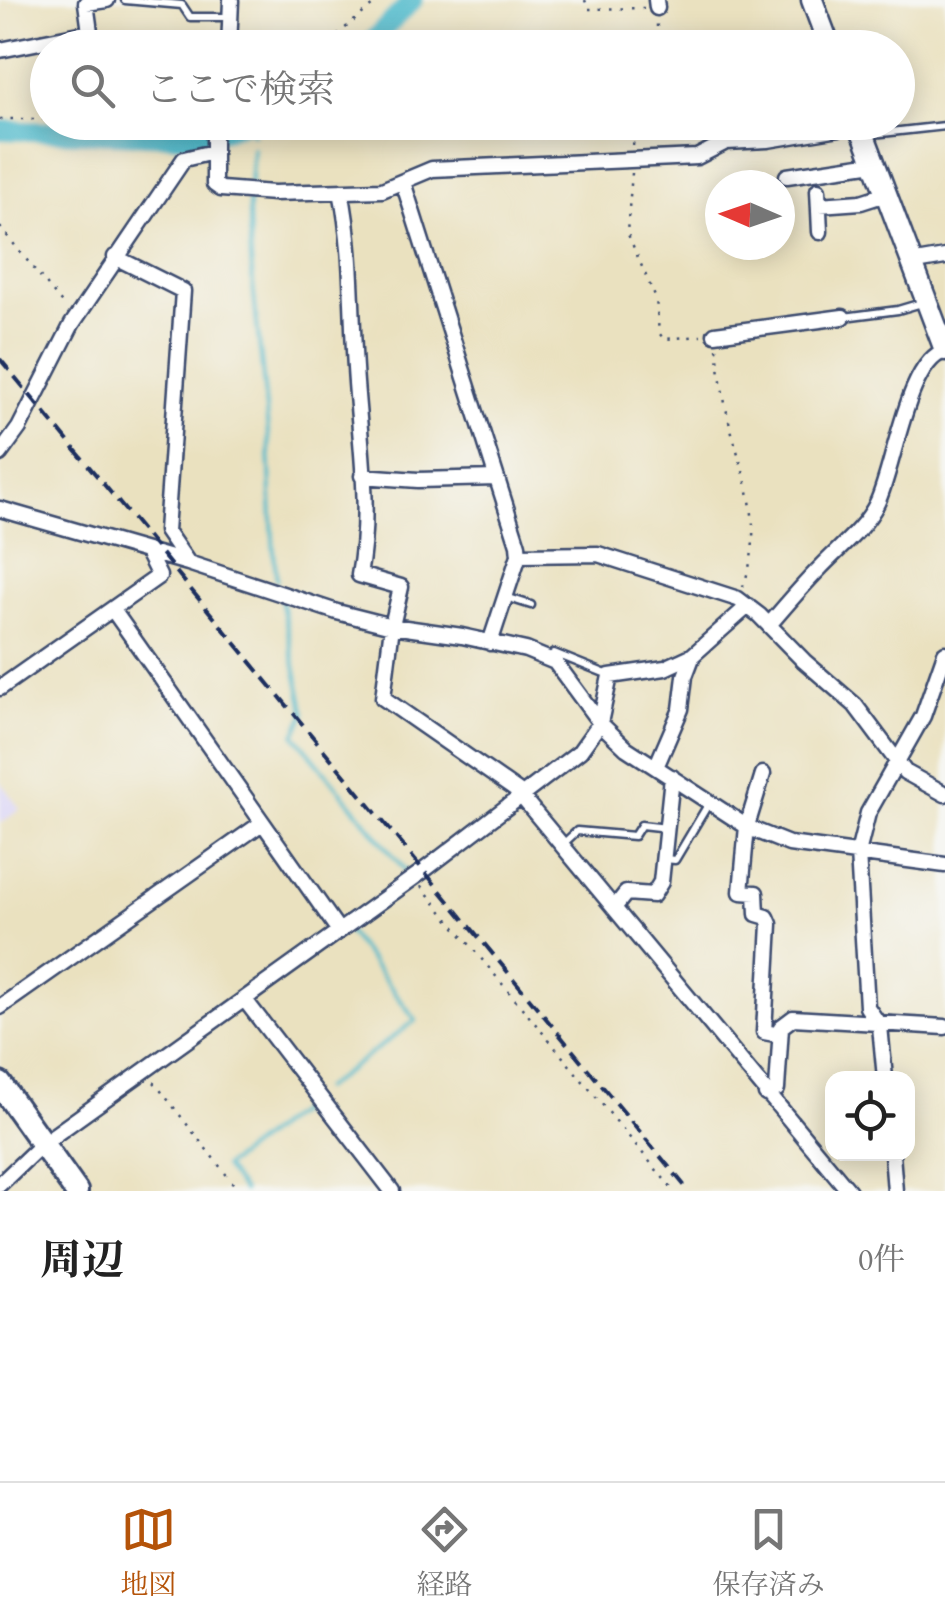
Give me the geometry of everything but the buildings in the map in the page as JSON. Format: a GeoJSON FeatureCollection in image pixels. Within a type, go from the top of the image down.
{"type":"FeatureCollection","features":[{"type":"Feature","properties":{"kind":"main road"},"geometry":{"type":"LineString","coordinates":[[0,1084],[76,1191]]}},
{"type":"Feature","properties":{"kind":"street"},"geometry":{"type":"LineString","coordinates":[[90,30],[86,3],[107,0]]}},
{"type":"Feature","properties":{"kind":"street"},"geometry":{"type":"LineString","coordinates":[[229,30],[231,0]]}},
{"type":"Feature","properties":{"kind":"street"},"geometry":{"type":"LineString","coordinates":[[812,0],[823,30]]}},
{"type":"Feature","properties":{"kind":"street"},"geometry":{"type":"LineString","coordinates":[[0,50],[30,44]]}},
{"type":"Feature","properties":{"kind":"street"},"geometry":{"type":"LineString","coordinates":[[213,140],[214,184],[221,189],[274,193],[382,190],[432,169],[697,157],[726,142],[768,140]]}},
{"type":"Feature","properties":{"kind":"street"},"geometry":{"type":"LineString","coordinates":[[769,625],[877,504],[901,424],[924,367],[935,354],[945,351],[865,140]]}},
{"type":"Feature","properties":{"kind":"street"},"geometry":{"type":"LineString","coordinates":[[0,454],[19,428],[75,319],[184,159],[212,152]]}},
{"type":"Feature","properties":{"kind":"street"},"geometry":{"type":"LineString","coordinates":[[795,175],[874,163]]}},
{"type":"Feature","properties":{"kind":"street"},"geometry":{"type":"LineString","coordinates":[[403,182],[518,555],[490,642]]}},
{"type":"Feature","properties":{"kind":"street"},"geometry":{"type":"LineString","coordinates":[[341,191],[350,238],[362,476],[365,546],[359,575],[401,586],[383,698],[522,796],[849,1191]]}},
{"type":"Feature","properties":{"kind":"street"},"geometry":{"type":"LineString","coordinates":[[820,232],[819,198],[861,202],[886,194]]}},
{"type":"Feature","properties":{"kind":"street"},"geometry":{"type":"LineString","coordinates":[[910,263],[945,256]]}},
{"type":"Feature","properties":{"kind":"street"},"geometry":{"type":"LineString","coordinates":[[116,257],[183,291],[166,531],[188,563]]}},
{"type":"Feature","properties":{"kind":"street"},"geometry":{"type":"LineString","coordinates":[[715,334],[843,317]]}},
{"type":"Feature","properties":{"kind":"street"},"geometry":{"type":"LineString","coordinates":[[362,476],[418,480],[496,478]]}},
{"type":"Feature","properties":{"kind":"street"},"geometry":{"type":"LineString","coordinates":[[0,510],[188,563],[338,612],[392,626],[526,650],[555,662],[600,723],[626,748],[747,826],[788,844],[945,865]]}},
{"type":"Feature","properties":{"kind":"street"},"geometry":{"type":"LineString","coordinates":[[0,688],[158,576],[148,554]]}},
{"type":"Feature","properties":{"kind":"street"},"geometry":{"type":"LineString","coordinates":[[518,555],[598,554],[743,603],[854,705],[905,772],[945,794]]}},
{"type":"Feature","properties":{"kind":"street"},"geometry":{"type":"LineString","coordinates":[[656,767],[681,709],[684,676],[693,656],[743,603]]}},
{"type":"Feature","properties":{"kind":"street"},"geometry":{"type":"LineString","coordinates":[[113,610],[339,931]]}},
{"type":"Feature","properties":{"kind":"street"},"geometry":{"type":"LineString","coordinates":[[884,1071],[880,1026],[867,1008],[858,853],[868,813],[923,716],[945,653]]}},
{"type":"Feature","properties":{"kind":"street"},"geometry":{"type":"LineString","coordinates":[[0,1184],[42,1144],[414,877],[580,751],[600,723],[610,676],[665,668],[693,656]]}},
{"type":"Feature","properties":{"kind":"street"},"geometry":{"type":"LineString","coordinates":[[763,774],[747,826],[742,892],[756,893],[757,914],[768,917],[770,924],[764,1032],[780,1034]]}},
{"type":"Feature","properties":{"kind":"street"},"geometry":{"type":"LineString","coordinates":[[614,908],[626,894],[653,895],[661,882],[672,778]]}},
{"type":"Feature","properties":{"kind":"street"},"geometry":{"type":"LineString","coordinates":[[0,1007],[262,822]]}},
{"type":"Feature","properties":{"kind":"street"},"geometry":{"type":"LineString","coordinates":[[245,1000],[392,1191]]}},
{"type":"Feature","properties":{"kind":"street"},"geometry":{"type":"LineString","coordinates":[[766,1094],[777,1089],[781,1027],[792,1018],[945,1027]]}},
{"type":"Feature","properties":{"kind":"street"},"geometry":{"type":"LineString","coordinates":[[893,1161],[895,1191]]}},
{"type":"Feature","properties":{"kind":"lane"},"geometry":{"type":"LineString","coordinates":[[124,0],[182,6],[190,17],[230,18]]}},
{"type":"Feature","properties":{"kind":"lane"},"geometry":{"type":"LineString","coordinates":[[915,129],[945,126]]}},
{"type":"Feature","properties":{"kind":"lane"},"geometry":{"type":"LineString","coordinates":[[843,317],[898,310],[925,302]]}},
{"type":"Feature","properties":{"kind":"lane"},"geometry":{"type":"LineString","coordinates":[[505,597],[531,606]]}},
{"type":"Feature","properties":{"kind":"lane"},"geometry":{"type":"LineString","coordinates":[[547,659],[554,653],[610,676]]}},
{"type":"Feature","properties":{"kind":"lane"},"geometry":{"type":"LineString","coordinates":[[664,859],[676,860],[709,802]]}},
{"type":"Feature","properties":{"kind":"lane"},"geometry":{"type":"LineString","coordinates":[[562,845],[576,831],[634,836],[641,825],[667,828]]}},
{"type":"Feature","properties":{"kind":"path"},"geometry":{"type":"LineString","coordinates":[[343,30],[380,0]]}},
{"type":"Feature","properties":{"kind":"path"},"geometry":{"type":"LineString","coordinates":[[585,0],[588,9],[656,4],[657,30]]}},
{"type":"Feature","properties":{"kind":"path"},"geometry":{"type":"LineString","coordinates":[[0,119],[30,118]]}},
{"type":"Feature","properties":{"kind":"path"},"geometry":{"type":"LineString","coordinates":[[634,140],[631,160],[634,182],[627,232],[656,300],[659,334],[664,339],[715,334],[725,404],[752,497],[752,564],[743,603]]}},
{"type":"Feature","properties":{"kind":"path"},"geometry":{"type":"LineString","coordinates":[[0,227],[75,319]]}},
{"type":"Feature","properties":{"kind":"path"},"geometry":{"type":"LineString","coordinates":[[414,877],[674,1191]]}},
{"type":"Feature","properties":{"kind":"path"},"geometry":{"type":"LineString","coordinates":[[146,1071],[239,1191]]}},
{"type":"Feature","properties":{"kind":"shaded area"},"geometry":{"type":"Polygon","coordinates":[[[0,781],[20,809],[0,824],[0,781]]]}},
{"type":"Feature","properties":{"kind":"waterway"},"geometry":{"type":"LineString","coordinates":[[383,30],[413,0]]}},
{"type":"Feature","properties":{"kind":"waterway"},"geometry":{"type":"LineString","coordinates":[[0,130],[30,131]]}},
{"type":"Feature","properties":{"kind":"waterway"},"geometry":{"type":"LineString","coordinates":[[250,185],[253,148]]}},
{"type":"Feature","properties":{"kind":"waterway"},"geometry":{"type":"LineString","coordinates":[[249,199],[277,580]]}},
{"type":"Feature","properties":{"kind":"waterway"},"geometry":{"type":"LineString","coordinates":[[281,599],[305,714],[295,735],[407,877]]}},
{"type":"Feature","properties":{"kind":"waterway"},"geometry":{"type":"LineString","coordinates":[[323,1089],[416,1020],[348,932]]}},
{"type":"Feature","properties":{"kind":"waterway"},"geometry":{"type":"LineString","coordinates":[[243,1191],[224,1167],[310,1102]]}},
{"type":"Feature","properties":{"kind":"railway"},"geometry":{"type":"LineString","coordinates":[[0,359],[689,1191]]}}]}
